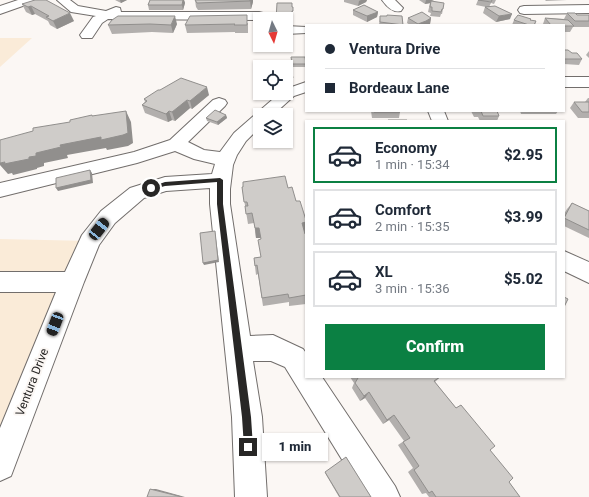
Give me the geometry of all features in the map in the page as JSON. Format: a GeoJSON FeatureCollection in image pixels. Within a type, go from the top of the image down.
{"type":"FeatureCollection","features":[{"type":"Feature","properties":{"kind":"street"},"geometry":{"type":"LineString","coordinates":[[0,10],[30,0]]}},
{"type":"Feature","properties":{"kind":"street"},"geometry":{"type":"LineString","coordinates":[[63,0],[75,9],[137,8]]}},
{"type":"Feature","properties":{"kind":"street"},"geometry":{"type":"LineString","coordinates":[[260,12],[261,1]]}},
{"type":"Feature","properties":{"kind":"street"},"geometry":{"type":"LineString","coordinates":[[97,9],[116,17],[253,22]]}},
{"type":"Feature","properties":{"kind":"street"},"geometry":{"type":"LineString","coordinates":[[87,35],[97,20],[97,9]]}},
{"type":"Feature","properties":{"kind":"street"},"geometry":{"type":"LineString","coordinates":[[524,10],[589,9]]}},
{"type":"Feature","properties":{"kind":"street"},"geometry":{"type":"LineString","coordinates":[[293,30],[303,30]]}},
{"type":"Feature","properties":{"kind":"street"},"geometry":{"type":"LineString","coordinates":[[565,82],[589,82]]}},
{"type":"Feature","properties":{"kind":"street"},"geometry":{"type":"LineString","coordinates":[[272,108],[290,94],[305,87]]}},
{"type":"Feature","properties":{"kind":"street"},"geometry":{"type":"LineString","coordinates":[[0,190],[137,157],[176,144],[220,103]]}},
{"type":"Feature","properties":{"kind":"street"},"geometry":{"type":"LineString","coordinates":[[251,497],[247,417],[220,204],[222,170],[236,141],[253,125]]}},
{"type":"Feature","properties":{"kind":"street"},"geometry":{"type":"LineString","coordinates":[[176,144],[200,155],[222,170]]}},
{"type":"Feature","properties":{"kind":"street","name":"Ventura Drive"},"geometry":{"type":"LineString","coordinates":[[0,465],[72,282],[90,241],[108,217],[137,193],[165,184],[222,170]]}},
{"type":"Feature","properties":{"kind":"street"},"geometry":{"type":"LineString","coordinates":[[565,261],[589,273]]}},
{"type":"Feature","properties":{"kind":"street"},"geometry":{"type":"LineString","coordinates":[[0,282],[72,282]]}},
{"type":"Feature","properties":{"kind":"street"},"geometry":{"type":"LineString","coordinates":[[238,349],[273,348],[294,358],[305,375]]}},
{"type":"Feature","properties":{"kind":"street"},"geometry":{"type":"LineString","coordinates":[[307,378],[384,497]]}},
{"type":"Feature","properties":{"kind":"shaded area"},"geometry":{"type":"Polygon","coordinates":[[[0,38],[32,38],[0,67],[0,38]]]}},
{"type":"Feature","properties":{"kind":"shaded area"},"geometry":{"type":"Polygon","coordinates":[[[0,239],[90,241],[0,466],[0,239]]]}},
{"type":"Feature","properties":{"kind":"building"},"geometry":{"type":"Polygon","coordinates":[[[35,0],[46,0],[70,13],[53,21],[46,17],[49,16],[31,6],[28,7],[22,4],[35,0]]]}},
{"type":"Feature","properties":{"kind":"building"},"geometry":{"type":"Polygon","coordinates":[[[150,0],[183,0],[182,5],[148,5],[150,0]]]}},
{"type":"Feature","properties":{"kind":"building"},"geometry":{"type":"Polygon","coordinates":[[[195,0],[250,0],[250,1],[197,3],[195,0]]]}},
{"type":"Feature","properties":{"kind":"building"},"geometry":{"type":"Polygon","coordinates":[[[478,0],[492,0],[491,2],[478,0]]]}},
{"type":"Feature","properties":{"kind":"building"},"geometry":{"type":"Polygon","coordinates":[[[431,1],[444,3],[441,12],[432,11],[432,7],[430,7],[431,1]]]}},
{"type":"Feature","properties":{"kind":"building"},"geometry":{"type":"Polygon","coordinates":[[[277,3],[292,3],[292,12],[276,12],[277,3]]]}},
{"type":"Feature","properties":{"kind":"building"},"geometry":{"type":"Polygon","coordinates":[[[364,5],[378,12],[367,16],[353,10],[364,5]]]}},
{"type":"Feature","properties":{"kind":"building"},"geometry":{"type":"Polygon","coordinates":[[[495,6],[512,14],[499,16],[485,7],[495,6]]]}},
{"type":"Feature","properties":{"kind":"building"},"geometry":{"type":"Polygon","coordinates":[[[422,12],[431,18],[418,24],[408,18],[422,12]]]}},
{"type":"Feature","properties":{"kind":"building"},"geometry":{"type":"Polygon","coordinates":[[[567,13],[589,15],[589,21],[575,21],[567,13]]]}},
{"type":"Feature","properties":{"kind":"building"},"geometry":{"type":"Polygon","coordinates":[[[247,15],[247,25],[185,25],[190,16],[247,15]]]}},
{"type":"Feature","properties":{"kind":"building"},"geometry":{"type":"Polygon","coordinates":[[[518,15],[536,21],[534,24],[526,24],[514,20],[518,15]]]}},
{"type":"Feature","properties":{"kind":"building"},"geometry":{"type":"Polygon","coordinates":[[[118,16],[175,16],[171,25],[108,25],[118,16]]]}},
{"type":"Feature","properties":{"kind":"building"},"geometry":{"type":"Polygon","coordinates":[[[380,16],[402,16],[403,24],[380,22],[380,16]]]}},
{"type":"Feature","properties":{"kind":"building"},"geometry":{"type":"Polygon","coordinates":[[[545,18],[568,20],[574,26],[565,26],[565,24],[550,24],[545,18]]]}},
{"type":"Feature","properties":{"kind":"building"},"geometry":{"type":"Polygon","coordinates":[[[565,50],[572,53],[577,53],[582,59],[565,59],[565,50]]]}},
{"type":"Feature","properties":{"kind":"building"},"geometry":{"type":"Polygon","coordinates":[[[291,57],[305,57],[305,64],[293,64],[291,57]]]}},
{"type":"Feature","properties":{"kind":"building"},"geometry":{"type":"Polygon","coordinates":[[[181,78],[207,87],[190,101],[187,100],[172,112],[169,111],[166,114],[142,105],[147,101],[144,99],[181,78]]]}},
{"type":"Feature","properties":{"kind":"building"},"geometry":{"type":"Polygon","coordinates":[[[574,102],[589,102],[589,112],[582,112],[574,102]]]}},
{"type":"Feature","properties":{"kind":"building"},"geometry":{"type":"Polygon","coordinates":[[[215,110],[226,115],[217,122],[206,118],[215,110]]]}},
{"type":"Feature","properties":{"kind":"building"},"geometry":{"type":"Polygon","coordinates":[[[126,111],[128,133],[101,140],[101,137],[60,145],[61,147],[36,153],[36,156],[29,157],[29,159],[4,164],[5,162],[0,163],[0,140],[33,131],[33,128],[70,122],[70,120],[92,115],[126,111]]]}},
{"type":"Feature","properties":{"kind":"building"},"geometry":{"type":"Polygon","coordinates":[[[481,112],[497,112],[499,116],[483,116],[481,112]]]}},
{"type":"Feature","properties":{"kind":"building"},"geometry":{"type":"Polygon","coordinates":[[[90,170],[91,180],[56,188],[56,178],[90,170]]]}},
{"type":"Feature","properties":{"kind":"building"},"geometry":{"type":"Polygon","coordinates":[[[285,176],[288,188],[292,187],[296,201],[300,201],[305,217],[305,222],[302,223],[305,234],[305,295],[289,298],[288,294],[262,298],[257,265],[255,266],[254,258],[261,257],[258,240],[261,239],[259,228],[255,228],[252,213],[246,214],[245,206],[248,206],[247,202],[244,202],[242,187],[243,182],[285,176]]]}},
{"type":"Feature","properties":{"kind":"building"},"geometry":{"type":"Polygon","coordinates":[[[572,203],[589,211],[589,230],[565,218],[572,203]]]}},
{"type":"Feature","properties":{"kind":"building"},"geometry":{"type":"Polygon","coordinates":[[[215,231],[218,260],[203,263],[200,233],[215,231]]]}},
{"type":"Feature","properties":{"kind":"building"},"geometry":{"type":"Polygon","coordinates":[[[565,298],[568,299],[565,305],[565,298]]]}},
{"type":"Feature","properties":{"kind":"building"},"geometry":{"type":"Polygon","coordinates":[[[358,378],[438,378],[434,381],[456,408],[461,405],[495,446],[490,450],[513,478],[509,482],[520,497],[436,497],[432,491],[429,493],[414,470],[419,466],[403,442],[410,438],[394,415],[387,420],[369,392],[364,396],[355,383],[358,378]]]}},
{"type":"Feature","properties":{"kind":"building"},"geometry":{"type":"Polygon","coordinates":[[[346,457],[371,497],[340,497],[325,472],[346,457]]]}},
{"type":"Feature","properties":{"kind":"building"},"geometry":{"type":"Polygon","coordinates":[[[150,489],[182,497],[147,497],[150,489]]]}},
{"type":"Feature","properties":{"kind":"route"},"geometry":{"type":"LineString","coordinates":[[151,188],[165,184],[220,180],[220,204],[247,417],[248,447]]}}]}
